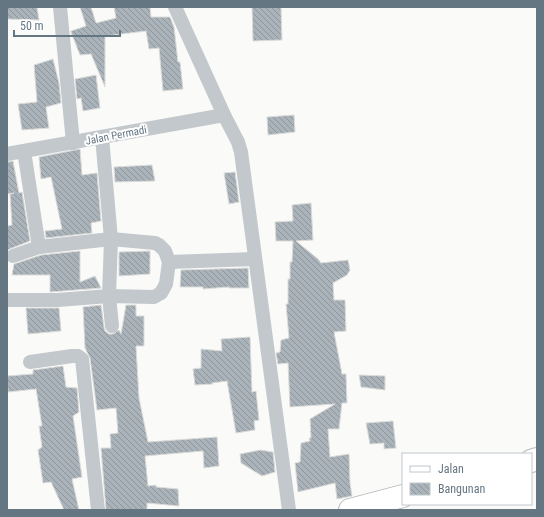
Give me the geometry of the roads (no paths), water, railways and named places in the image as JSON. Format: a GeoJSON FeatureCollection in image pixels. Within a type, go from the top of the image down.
{"type":"FeatureCollection","features":[{"type":"Feature","properties":{"kind":"main road"},"geometry":{"type":"LineString","coordinates":[[360,509],[402,496]]}},
{"type":"Feature","properties":{"kind":"street"},"geometry":{"type":"LineString","coordinates":[[60,7],[73,143]]}},
{"type":"Feature","properties":{"kind":"street"},"geometry":{"type":"LineString","coordinates":[[175,7],[224,116],[238,142],[241,152],[289,510]]}},
{"type":"Feature","properties":{"kind":"street","name":"Jalan Permadi"},"geometry":{"type":"LineString","coordinates":[[7,154],[224,116]]}},
{"type":"Feature","properties":{"kind":"street"},"geometry":{"type":"LineString","coordinates":[[102,137],[111,239],[109,296],[112,326]]}},
{"type":"Feature","properties":{"kind":"street"},"geometry":{"type":"LineString","coordinates":[[24,151],[39,247]]}},
{"type":"Feature","properties":{"kind":"street"},"geometry":{"type":"LineString","coordinates":[[7,300],[58,300],[109,296],[154,297],[161,293],[166,284],[169,262],[165,251],[155,243],[111,239],[39,247],[13,256]]}},
{"type":"Feature","properties":{"kind":"street"},"geometry":{"type":"LineString","coordinates":[[169,262],[255,259]]}},
{"type":"Feature","properties":{"kind":"street"},"geometry":{"type":"LineString","coordinates":[[30,362],[72,356],[78,356],[82,360],[98,510]]}}]}
